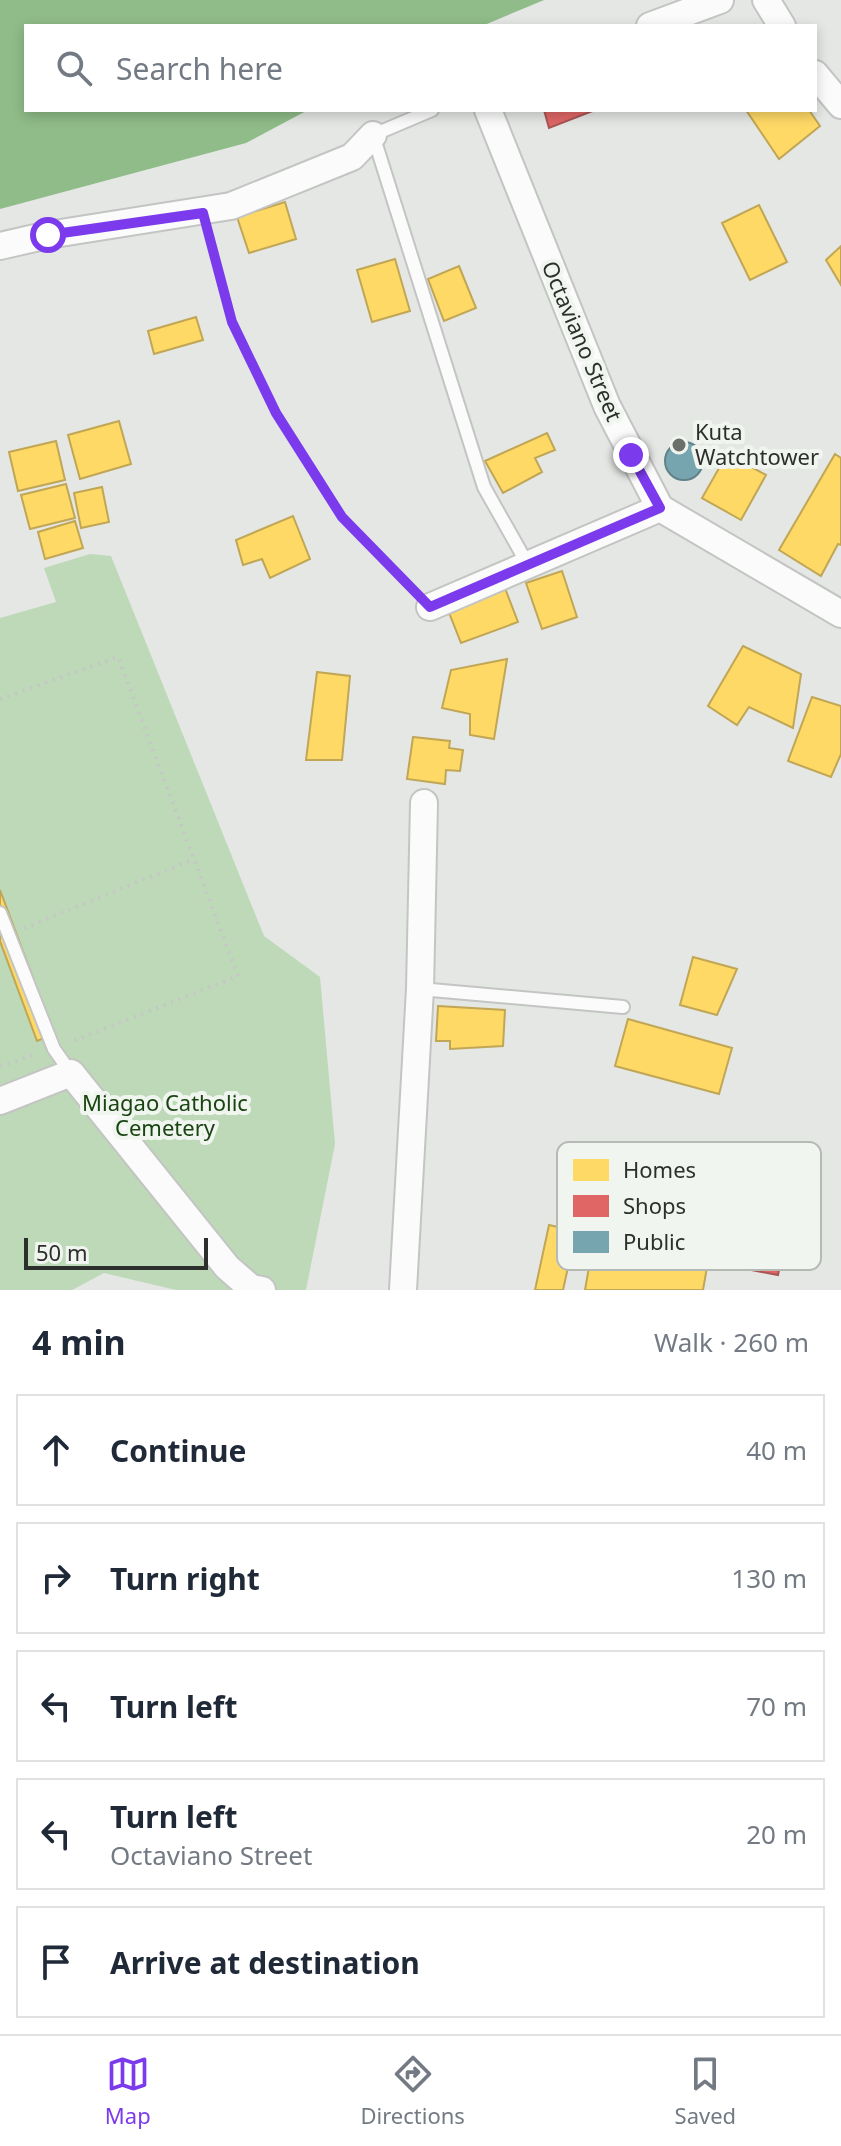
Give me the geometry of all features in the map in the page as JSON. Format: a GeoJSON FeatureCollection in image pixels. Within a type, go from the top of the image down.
{"type":"FeatureCollection","features":[{"type":"Feature","properties":{"kind":"street"},"geometry":{"type":"LineString","coordinates":[[655,24],[720,0]]}},
{"type":"Feature","properties":{"kind":"street"},"geometry":{"type":"LineString","coordinates":[[766,0],[781,24]]}},
{"type":"Feature","properties":{"kind":"street"},"geometry":{"type":"LineString","coordinates":[[817,76],[841,105]]}},
{"type":"Feature","properties":{"kind":"street","name":"Octaviano Street"},"geometry":{"type":"LineString","coordinates":[[489,112],[607,406],[660,508]]}},
{"type":"Feature","properties":{"kind":"street"},"geometry":{"type":"LineString","coordinates":[[0,246],[48,235],[203,213],[257,197],[352,157],[373,135]]}},
{"type":"Feature","properties":{"kind":"street"},"geometry":{"type":"LineString","coordinates":[[430,607],[660,508],[841,614]]}},
{"type":"Feature","properties":{"kind":"street"},"geometry":{"type":"LineString","coordinates":[[403,1290],[420,989],[424,803]]}},
{"type":"Feature","properties":{"kind":"street"},"geometry":{"type":"LineString","coordinates":[[0,1101],[71,1073],[227,1267],[251,1288],[262,1290]]}},
{"type":"Feature","properties":{"kind":"lane"},"geometry":{"type":"LineString","coordinates":[[427,112],[373,135],[484,487],[528,565]]}},
{"type":"Feature","properties":{"kind":"lane"},"geometry":{"type":"LineString","coordinates":[[0,913],[54,1049],[71,1073]]}},
{"type":"Feature","properties":{"kind":"lane"},"geometry":{"type":"LineString","coordinates":[[420,989],[623,1007]]}},
{"type":"Feature","properties":{"kind":"path"},"geometry":{"type":"LineString","coordinates":[[203,213],[232,322],[276,413],[342,517],[430,607]]}},
{"type":"Feature","properties":{"kind":"path"},"geometry":{"type":"LineString","coordinates":[[0,699],[118,657],[238,976],[152,1013],[0,1066]]}},
{"type":"Feature","properties":{"kind":"path"},"geometry":{"type":"LineString","coordinates":[[8,934],[192,860]]}},
{"type":"Feature","properties":{"kind":"green space","name":"Miagao Catholic Cemetery"},"geometry":{"type":"Polygon","coordinates":[[[90,554],[111,556],[264,936],[320,977],[335,1144],[306,1290],[176,1290],[104,1273],[72,1290],[0,1290],[0,618],[56,602],[44,568],[90,554]]]}},
{"type":"Feature","properties":{"kind":"shaded area"},"geometry":{"type":"Polygon","coordinates":[[[0,0],[544,0],[487,24],[24,24],[24,112],[304,112],[246,143],[0,209],[0,0]]]}},
{"type":"Feature","properties":{"kind":"building: Homes"},"geometry":{"type":"Polygon","coordinates":[[[747,112],[810,112],[820,126],[779,159],[747,112]]]}},
{"type":"Feature","properties":{"kind":"building: Homes"},"geometry":{"type":"Polygon","coordinates":[[[285,202],[296,239],[249,253],[237,217],[285,202]]]}},
{"type":"Feature","properties":{"kind":"building: Homes"},"geometry":{"type":"Polygon","coordinates":[[[759,205],[787,262],[750,280],[722,223],[759,205]]]}},
{"type":"Feature","properties":{"kind":"building: Homes"},"geometry":{"type":"Polygon","coordinates":[[[841,246],[841,285],[826,260],[841,246]]]}},
{"type":"Feature","properties":{"kind":"building: Homes"},"geometry":{"type":"Polygon","coordinates":[[[395,259],[410,311],[372,322],[357,270],[395,259]]]}},
{"type":"Feature","properties":{"kind":"building: Homes"},"geometry":{"type":"Polygon","coordinates":[[[459,266],[476,308],[444,321],[428,279],[459,266]]]}},
{"type":"Feature","properties":{"kind":"building: Homes"},"geometry":{"type":"Polygon","coordinates":[[[196,317],[203,340],[154,354],[148,331],[196,317]]]}},
{"type":"Feature","properties":{"kind":"building: Homes"},"geometry":{"type":"Polygon","coordinates":[[[119,421],[131,464],[80,479],[68,435],[119,421]]]}},
{"type":"Feature","properties":{"kind":"building: Homes"},"geometry":{"type":"Polygon","coordinates":[[[547,433],[555,450],[535,458],[542,472],[503,493],[485,461],[547,433]]]}},
{"type":"Feature","properties":{"kind":"building: Homes"},"geometry":{"type":"Polygon","coordinates":[[[56,441],[65,480],[18,491],[9,452],[56,441]]]}},
{"type":"Feature","properties":{"kind":"building: Homes"},"geometry":{"type":"Polygon","coordinates":[[[727,454],[766,475],[741,520],[702,498],[727,454]]]}},
{"type":"Feature","properties":{"kind":"building: Homes"},"geometry":{"type":"Polygon","coordinates":[[[835,454],[841,458],[841,545],[838,544],[821,576],[779,550],[835,454]]]}},
{"type":"Feature","properties":{"kind":"building: Homes"},"geometry":{"type":"Polygon","coordinates":[[[66,484],[75,518],[30,529],[21,495],[66,484]]]}},
{"type":"Feature","properties":{"kind":"building: Homes"},"geometry":{"type":"Polygon","coordinates":[[[102,487],[109,522],[81,528],[74,493],[102,487]]]}},
{"type":"Feature","properties":{"kind":"building: Homes"},"geometry":{"type":"Polygon","coordinates":[[[293,516],[310,559],[270,578],[262,559],[243,565],[236,540],[293,516]]]}},
{"type":"Feature","properties":{"kind":"building: Homes"},"geometry":{"type":"Polygon","coordinates":[[[75,521],[83,548],[45,559],[38,532],[75,521]]]}},
{"type":"Feature","properties":{"kind":"building: Homes"},"geometry":{"type":"Polygon","coordinates":[[[562,571],[577,617],[542,629],[526,583],[562,571]]]}},
{"type":"Feature","properties":{"kind":"building: Homes"},"geometry":{"type":"Polygon","coordinates":[[[503,583],[518,622],[461,643],[446,605],[503,583]]]}},
{"type":"Feature","properties":{"kind":"building: Homes"},"geometry":{"type":"Polygon","coordinates":[[[743,646],[801,674],[793,728],[749,707],[737,725],[708,706],[743,646]]]}},
{"type":"Feature","properties":{"kind":"building: Homes"},"geometry":{"type":"Polygon","coordinates":[[[507,659],[494,739],[470,735],[470,714],[442,708],[451,670],[507,659]]]}},
{"type":"Feature","properties":{"kind":"building: Homes"},"geometry":{"type":"Polygon","coordinates":[[[317,672],[350,676],[342,760],[306,760],[317,672]]]}},
{"type":"Feature","properties":{"kind":"building: Homes"},"geometry":{"type":"Polygon","coordinates":[[[812,697],[841,706],[841,754],[831,777],[788,761],[812,697]]]}},
{"type":"Feature","properties":{"kind":"building: Homes"},"geometry":{"type":"Polygon","coordinates":[[[413,737],[450,741],[449,748],[463,750],[460,771],[446,770],[445,784],[407,779],[413,737]]]}},
{"type":"Feature","properties":{"kind":"building: Homes"},"geometry":{"type":"Polygon","coordinates":[[[0,890],[54,1034],[37,1041],[0,941],[0,890]]]}},
{"type":"Feature","properties":{"kind":"building: Homes"},"geometry":{"type":"Polygon","coordinates":[[[693,957],[737,969],[717,1015],[680,1005],[693,957]]]}},
{"type":"Feature","properties":{"kind":"building: Homes"},"geometry":{"type":"Polygon","coordinates":[[[438,1006],[505,1010],[503,1046],[450,1049],[450,1041],[436,1041],[438,1006]]]}},
{"type":"Feature","properties":{"kind":"building: Homes"},"geometry":{"type":"Polygon","coordinates":[[[628,1019],[732,1048],[719,1094],[615,1066],[628,1019]]]}},
{"type":"Feature","properties":{"kind":"building: Homes"},"geometry":{"type":"Polygon","coordinates":[[[549,1225],[557,1227],[557,1270],[567,1270],[563,1290],[535,1290],[549,1225]]]}},
{"type":"Feature","properties":{"kind":"building: Homes"},"geometry":{"type":"Polygon","coordinates":[[[588,1270],[707,1270],[703,1290],[585,1290],[588,1270]]]}},
{"type":"Feature","properties":{"kind":"building: Shops"},"geometry":{"type":"Polygon","coordinates":[[[545,112],[590,112],[549,128],[545,112]]]}},
{"type":"Feature","properties":{"kind":"building: Shops"},"geometry":{"type":"Polygon","coordinates":[[[752,1270],[779,1270],[778,1275],[752,1270]]]}},
{"type":"Feature","properties":{"kind":"building: Public"},"geometry":{"type":"Polygon","coordinates":[[[684,442],[698,447],[703,461],[698,475],[684,480],[670,475],[665,461],[670,447],[684,442]]]}},
{"type":"Feature","properties":{"kind":"place","name":"Kuta Watchtower"},"geometry":{"type":"Point","coordinates":[679,445]}},
{"type":"Feature","properties":{"kind":"route"},"geometry":{"type":"LineString","coordinates":[[48,235],[203,213],[232,322],[276,413],[342,517],[430,607],[660,508],[631,455]]}}]}
